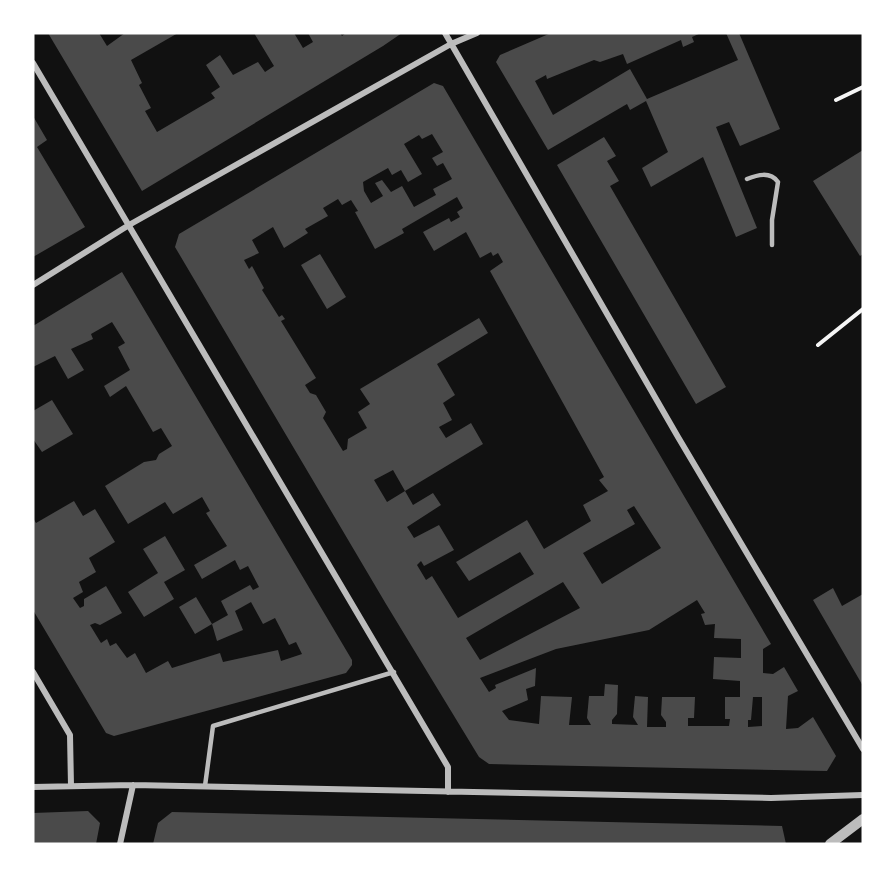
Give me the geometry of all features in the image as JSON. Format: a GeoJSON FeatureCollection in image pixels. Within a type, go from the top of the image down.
{"type":"FeatureCollection","features":[{"type":"Feature","properties":{"kind":"street"},"geometry":{"type":"LineString","coordinates":[[445,33],[684,447],[863,749]]}},
{"type":"Feature","properties":{"kind":"street"},"geometry":{"type":"LineString","coordinates":[[33,285],[129,225],[451,44],[477,33]]}},
{"type":"Feature","properties":{"kind":"street"},"geometry":{"type":"LineString","coordinates":[[33,63],[394,672],[448,767],[448,792]]}},
{"type":"Feature","properties":{"kind":"street"},"geometry":{"type":"LineString","coordinates":[[33,672],[70,735],[71,786]]}},
{"type":"Feature","properties":{"kind":"street"},"geometry":{"type":"LineString","coordinates":[[120,844],[133,785]]}},
{"type":"Feature","properties":{"kind":"street"},"geometry":{"type":"LineString","coordinates":[[33,787],[205,786],[771,798],[863,795]]}},
{"type":"Feature","properties":{"kind":"street"},"geometry":{"type":"LineString","coordinates":[[830,844],[863,819]]}},
{"type":"Feature","properties":{"kind":"lane"},"geometry":{"type":"LineString","coordinates":[[747,179],[758,174],[775,178],[777,182],[772,220],[772,245]]}},
{"type":"Feature","properties":{"kind":"lane"},"geometry":{"type":"LineString","coordinates":[[205,786],[213,726],[394,672]]}},
{"type":"Feature","properties":{"kind":"path"},"geometry":{"type":"LineString","coordinates":[[836,100],[863,87]]}},
{"type":"Feature","properties":{"kind":"path"},"geometry":{"type":"LineString","coordinates":[[818,345],[863,309]]}},
{"type":"Feature","properties":{"kind":"building"},"geometry":{"type":"Polygon","coordinates":[[[48,33],[99,33],[107,46],[125,33],[178,33],[131,60],[142,83],[139,85],[151,108],[145,111],[157,132],[215,98],[211,93],[220,87],[206,65],[220,55],[233,75],[258,62],[265,72],[274,66],[254,33],[294,33],[303,48],[313,42],[308,33],[340,33],[342,36],[346,33],[402,33],[142,191],[48,33]]]}},
{"type":"Feature","properties":{"kind":"building"},"geometry":{"type":"Polygon","coordinates":[[[551,33],[701,33],[692,37],[694,42],[683,47],[681,40],[627,64],[623,54],[600,62],[594,60],[547,79],[546,75],[535,81],[553,115],[630,69],[647,99],[738,60],[726,33],[739,33],[780,129],[740,146],[729,122],[716,127],[757,228],[736,237],[703,157],[651,187],[642,168],[668,152],[646,101],[630,110],[627,104],[548,150],[496,62],[500,55],[551,33]]]}},
{"type":"Feature","properties":{"kind":"building"},"geometry":{"type":"Polygon","coordinates":[[[434,83],[443,86],[771,644],[763,649],[763,673],[773,674],[784,667],[798,691],[788,696],[786,729],[798,728],[813,717],[836,756],[827,771],[489,764],[479,757],[175,247],[179,234],[434,83]],[[432,134],[422,139],[419,135],[404,144],[422,174],[408,182],[401,170],[392,175],[388,168],[363,182],[364,191],[371,203],[383,196],[375,183],[382,180],[391,192],[402,186],[414,207],[436,195],[433,189],[452,179],[443,163],[437,166],[432,158],[443,152],[432,134]],[[457,197],[402,229],[404,233],[375,249],[351,200],[342,205],[338,199],[323,208],[328,216],[305,229],[308,233],[284,248],[273,227],[252,240],[259,253],[244,260],[249,269],[252,266],[264,288],[262,290],[279,317],[282,315],[285,319],[281,321],[316,378],[305,385],[310,393],[316,395],[326,412],[323,418],[343,451],[347,449],[348,439],[367,428],[358,412],[370,404],[360,389],[479,318],[488,333],[437,364],[455,395],[443,403],[452,420],[439,427],[446,438],[471,423],[483,444],[405,491],[413,505],[433,493],[441,505],[407,527],[414,538],[439,525],[454,550],[424,566],[421,561],[417,565],[426,580],[432,576],[458,618],[534,574],[520,552],[469,581],[456,562],[527,520],[544,549],[591,521],[583,505],[608,491],[599,480],[604,477],[490,271],[503,262],[498,253],[493,256],[491,252],[480,258],[466,232],[434,251],[423,232],[449,218],[451,222],[460,217],[457,212],[463,208],[457,197]],[[393,470],[374,480],[387,502],[405,491],[393,470]],[[634,506],[627,510],[635,524],[583,553],[602,584],[661,548],[634,506]],[[563,582],[466,638],[480,660],[580,608],[563,582]],[[697,600],[649,630],[556,649],[480,678],[489,692],[496,688],[495,685],[536,668],[535,686],[526,689],[528,700],[502,711],[509,720],[539,724],[541,696],[572,697],[569,725],[591,725],[587,718],[589,696],[604,696],[605,684],[618,685],[617,714],[612,724],[638,725],[633,717],[635,696],[648,697],[647,727],[666,727],[666,722],[661,715],[662,697],[695,697],[694,718],[688,718],[688,726],[729,726],[730,719],[725,719],[725,697],[740,697],[740,681],[713,679],[714,657],[741,658],[741,639],[714,638],[715,624],[705,625],[701,614],[705,613],[697,600]],[[753,697],[751,720],[748,720],[748,727],[762,726],[762,697],[753,697]]]}},
{"type":"Feature","properties":{"kind":"building"},"geometry":{"type":"Polygon","coordinates":[[[33,116],[47,140],[37,147],[85,227],[33,257],[33,116]]]}},
{"type":"Feature","properties":{"kind":"building"},"geometry":{"type":"Polygon","coordinates":[[[604,137],[616,156],[607,161],[619,181],[610,186],[726,387],[696,404],[557,165],[604,137]]]}},
{"type":"Feature","properties":{"kind":"building"},"geometry":{"type":"Polygon","coordinates":[[[863,150],[863,254],[860,256],[813,181],[863,150]]]}},
{"type":"Feature","properties":{"kind":"building"},"geometry":{"type":"Polygon","coordinates":[[[320,254],[346,297],[327,309],[301,265],[320,254]]]}},
{"type":"Feature","properties":{"kind":"building"},"geometry":{"type":"Polygon","coordinates":[[[122,272],[352,660],[352,665],[346,673],[114,736],[106,733],[33,610],[33,518],[36,523],[74,501],[83,516],[95,509],[115,542],[89,558],[96,572],[79,582],[83,592],[73,598],[80,608],[84,606],[84,599],[106,586],[122,613],[100,625],[95,623],[90,625],[101,643],[107,639],[110,646],[116,643],[127,658],[135,653],[146,673],[168,661],[172,668],[220,653],[223,662],[278,650],[281,661],[302,654],[296,642],[289,645],[275,618],[263,624],[251,602],[235,611],[243,630],[217,641],[212,624],[228,615],[221,601],[250,585],[253,590],[259,587],[248,566],[240,570],[235,560],[202,579],[194,565],[227,546],[206,513],[210,511],[202,497],[173,514],[165,502],[128,524],[105,486],[144,462],[156,460],[159,454],[172,446],[161,428],[153,432],[126,386],[110,397],[104,386],[130,370],[118,347],[125,343],[112,322],[91,334],[93,339],[71,349],[84,370],[68,379],[55,356],[33,367],[33,326],[122,272]]]}},
{"type":"Feature","properties":{"kind":"building"},"geometry":{"type":"Polygon","coordinates":[[[52,400],[73,434],[42,452],[33,439],[33,411],[52,400]]]}},
{"type":"Feature","properties":{"kind":"building"},"geometry":{"type":"Polygon","coordinates":[[[165,536],[185,570],[164,582],[174,599],[144,617],[128,592],[158,573],[143,549],[165,536]]]}},
{"type":"Feature","properties":{"kind":"building"},"geometry":{"type":"Polygon","coordinates":[[[833,588],[842,606],[863,594],[863,686],[813,600],[833,588]]]}},
{"type":"Feature","properties":{"kind":"building"},"geometry":{"type":"Polygon","coordinates":[[[196,597],[212,624],[195,634],[179,607],[196,597]]]}},
{"type":"Feature","properties":{"kind":"building"},"geometry":{"type":"Polygon","coordinates":[[[88,811],[100,823],[96,844],[33,844],[33,813],[88,811]]]}},
{"type":"Feature","properties":{"kind":"building"},"geometry":{"type":"Polygon","coordinates":[[[172,812],[782,826],[786,844],[153,844],[158,823],[172,812]]]}}]}
